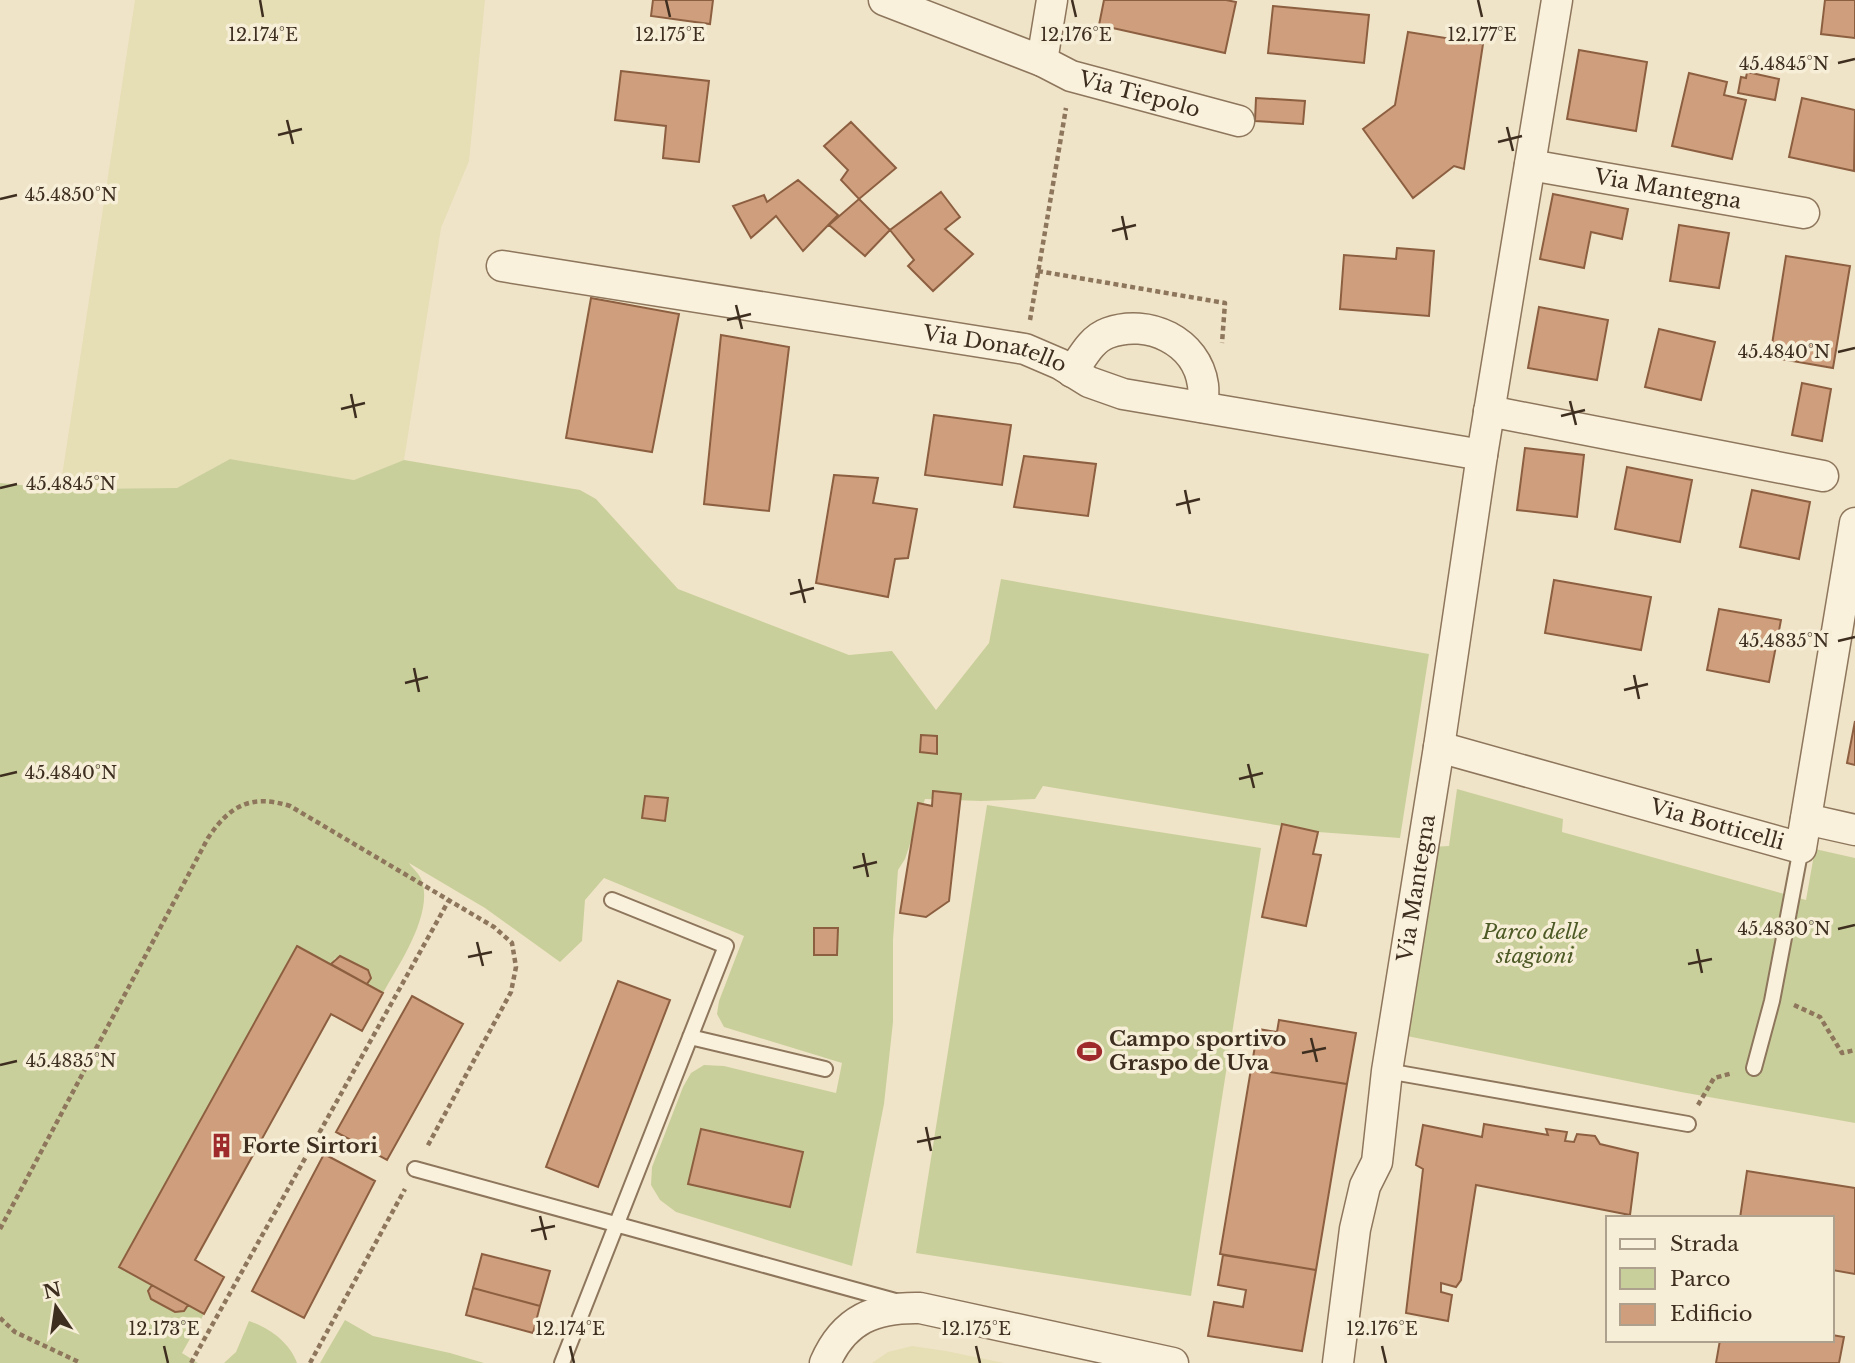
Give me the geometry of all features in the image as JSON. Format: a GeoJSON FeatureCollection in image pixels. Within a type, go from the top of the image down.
{"type":"FeatureCollection","features":[{"type":"Feature","properties":{"kind":"street","name":"Via Tiepolo"},"geometry":{"type":"LineString","coordinates":[[884,0],[1042,61],[1072,76],[1239,121]]}},
{"type":"Feature","properties":{"kind":"street"},"geometry":{"type":"LineString","coordinates":[[1042,61],[1052,0]]}},
{"type":"Feature","properties":{"kind":"street","name":"Via Mantegna"},"geometry":{"type":"LineString","coordinates":[[1338,1363],[1355,1229],[1365,1186],[1377,1162],[1387,1071],[1482,454],[1556,0]]}},
{"type":"Feature","properties":{"kind":"street","name":"Via Mantegna"},"geometry":{"type":"LineString","coordinates":[[1531,165],[1804,213]]}},
{"type":"Feature","properties":{"kind":"street","name":"Via Donatello"},"geometry":{"type":"LineString","coordinates":[[502,266],[1025,349],[1089,382],[1123,394],[1482,454]]}},
{"type":"Feature","properties":{"kind":"street"},"geometry":{"type":"LineString","coordinates":[[1072,372],[1091,344],[1107,333],[1149,329],[1173,339],[1192,358],[1204,387],[1202,407]]}},
{"type":"Feature","properties":{"kind":"street"},"geometry":{"type":"LineString","coordinates":[[1489,411],[1823,476]]}},
{"type":"Feature","properties":{"kind":"street","name":"Via Botticelli"},"geometry":{"type":"LineString","coordinates":[[1439,747],[1801,848],[1855,523]]}},
{"type":"Feature","properties":{"kind":"street"},"geometry":{"type":"LineString","coordinates":[[1807,819],[1855,830]]}},
{"type":"Feature","properties":{"kind":"street"},"geometry":{"type":"LineString","coordinates":[[825,1363],[836,1342],[858,1321],[886,1310],[920,1308],[1173,1363]]}},
{"type":"Feature","properties":{"kind":"lane"},"geometry":{"type":"LineString","coordinates":[[1754,1068],[1772,1000],[1801,848]]}},
{"type":"Feature","properties":{"kind":"lane"},"geometry":{"type":"LineString","coordinates":[[562,1363],[726,946],[612,900]]}},
{"type":"Feature","properties":{"kind":"lane"},"geometry":{"type":"LineString","coordinates":[[690,1037],[825,1069]]}},
{"type":"Feature","properties":{"kind":"lane"},"geometry":{"type":"LineString","coordinates":[[1387,1071],[1688,1124]]}},
{"type":"Feature","properties":{"kind":"lane"},"geometry":{"type":"LineString","coordinates":[[415,1169],[920,1308]]}},
{"type":"Feature","properties":{"kind":"path"},"geometry":{"type":"LineString","coordinates":[[1025,349],[1072,76]]}},
{"type":"Feature","properties":{"kind":"path"},"geometry":{"type":"LineString","coordinates":[[1038,271],[1225,303],[1221,351]]}},
{"type":"Feature","properties":{"kind":"path"},"geometry":{"type":"LineString","coordinates":[[0,1229],[208,838],[222,818],[243,804],[270,800],[290,806],[494,927],[512,943],[516,967],[511,992],[310,1363]]}},
{"type":"Feature","properties":{"kind":"path"},"geometry":{"type":"LineString","coordinates":[[191,1363],[449,900]]}},
{"type":"Feature","properties":{"kind":"path"},"geometry":{"type":"LineString","coordinates":[[1772,1000],[1795,1005],[1820,1017],[1842,1053],[1855,1050]]}},
{"type":"Feature","properties":{"kind":"path"},"geometry":{"type":"LineString","coordinates":[[1688,1124],[1714,1078],[1754,1068]]}},
{"type":"Feature","properties":{"kind":"path"},"geometry":{"type":"LineString","coordinates":[[0,1318],[15,1332],[81,1363]]}},
{"type":"Feature","properties":{"kind":"shaded area"},"geometry":{"type":"Polygon","coordinates":[[[135,0],[485,0],[469,161],[441,228],[404,460],[354,480],[230,459],[177,488],[60,489],[135,0]]]}},
{"type":"Feature","properties":{"kind":"shaded area"},"geometry":{"type":"Polygon","coordinates":[[[912,1346],[1004,1363],[872,1363],[888,1352],[912,1346]]]}},
{"type":"Feature","properties":{"kind":"green space"},"geometry":{"type":"Polygon","coordinates":[[[230,459],[354,480],[404,460],[580,490],[596,499],[678,589],[849,655],[892,651],[936,710],[989,643],[1001,579],[1429,654],[1400,838],[1318,832],[1043,786],[1035,799],[925,799],[905,859],[898,870],[893,940],[893,1022],[884,1104],[852,1266],[676,1212],[660,1200],[651,1185],[652,1167],[683,1087],[691,1073],[704,1065],[724,1066],[836,1093],[842,1063],[724,1027],[717,1014],[719,1001],[744,936],[604,878],[585,900],[582,941],[560,962],[485,908],[409,863],[422,881],[423,909],[413,939],[383,993],[367,984],[371,978],[368,970],[344,957],[335,958],[331,964],[297,946],[119,1267],[152,1285],[148,1291],[151,1299],[175,1312],[184,1311],[188,1305],[204,1314],[182,1353],[198,1363],[0,1363],[0,483],[61,489],[177,488],[230,459]]]}},
{"type":"Feature","properties":{"kind":"green space","name":"Parco delle stagioni"},"geometry":{"type":"Polygon","coordinates":[[[1457,789],[1563,819],[1562,832],[1806,900],[1815,849],[1855,858],[1855,1123],[1681,1092],[1402,1035],[1430,847],[1449,846],[1457,789]]]}},
{"type":"Feature","properties":{"kind":"green space","name":"Campo sportivo Graspo de Uva"},"geometry":{"type":"Polygon","coordinates":[[[987,805],[1261,848],[1191,1296],[916,1253],[987,805]]]}},
{"type":"Feature","properties":{"kind":"green space"},"geometry":{"type":"Polygon","coordinates":[[[345,1320],[373,1336],[484,1363],[320,1363],[345,1320]]]}},
{"type":"Feature","properties":{"kind":"green space"},"geometry":{"type":"Polygon","coordinates":[[[249,1321],[278,1337],[290,1349],[297,1363],[224,1363],[236,1352],[249,1321]]]}},
{"type":"Feature","properties":{"kind":"building"},"geometry":{"type":"Polygon","coordinates":[[[653,0],[713,0],[710,24],[651,16],[653,0]]]}},
{"type":"Feature","properties":{"kind":"building"},"geometry":{"type":"Polygon","coordinates":[[[1104,0],[1236,2],[1225,53],[1099,25],[1104,0]]]}},
{"type":"Feature","properties":{"kind":"building"},"geometry":{"type":"Polygon","coordinates":[[[1825,0],[1855,0],[1855,38],[1821,34],[1825,0]]]}},
{"type":"Feature","properties":{"kind":"building"},"geometry":{"type":"Polygon","coordinates":[[[1273,6],[1369,15],[1364,63],[1268,53],[1273,6]]]}},
{"type":"Feature","properties":{"kind":"building"},"geometry":{"type":"Polygon","coordinates":[[[1408,32],[1483,44],[1464,169],[1454,166],[1413,198],[1363,129],[1395,105],[1408,32]]]}},
{"type":"Feature","properties":{"kind":"building"},"geometry":{"type":"Polygon","coordinates":[[[1579,50],[1647,62],[1636,131],[1567,119],[1579,50]]]}},
{"type":"Feature","properties":{"kind":"building"},"geometry":{"type":"Polygon","coordinates":[[[621,71],[709,81],[699,162],[663,158],[666,126],[615,120],[621,71]]]}},
{"type":"Feature","properties":{"kind":"building"},"geometry":{"type":"Polygon","coordinates":[[[1747,72],[1779,79],[1775,100],[1738,93],[1741,77],[1746,78],[1747,72]]]}},
{"type":"Feature","properties":{"kind":"building"},"geometry":{"type":"Polygon","coordinates":[[[1689,73],[1727,82],[1724,95],[1746,100],[1732,159],[1672,146],[1689,73]]]}},
{"type":"Feature","properties":{"kind":"building"},"geometry":{"type":"Polygon","coordinates":[[[1256,98],[1305,101],[1303,124],[1255,121],[1256,98]]]}},
{"type":"Feature","properties":{"kind":"building"},"geometry":{"type":"Polygon","coordinates":[[[1802,98],[1855,110],[1854,171],[1789,157],[1802,98]]]}},
{"type":"Feature","properties":{"kind":"building"},"geometry":{"type":"Polygon","coordinates":[[[851,122],[896,168],[859,199],[841,180],[848,170],[824,146],[851,122]]]}},
{"type":"Feature","properties":{"kind":"building"},"geometry":{"type":"Polygon","coordinates":[[[798,180],[838,215],[803,251],[776,216],[751,238],[733,206],[764,195],[767,202],[798,180]]]}},
{"type":"Feature","properties":{"kind":"building"},"geometry":{"type":"Polygon","coordinates":[[[941,192],[960,217],[945,229],[973,254],[933,291],[908,266],[914,260],[890,230],[941,192]]]}},
{"type":"Feature","properties":{"kind":"building"},"geometry":{"type":"Polygon","coordinates":[[[1553,194],[1628,209],[1622,239],[1591,232],[1584,268],[1540,259],[1553,194]]]}},
{"type":"Feature","properties":{"kind":"building"},"geometry":{"type":"Polygon","coordinates":[[[859,199],[890,230],[865,256],[829,225],[859,199]]]}},
{"type":"Feature","properties":{"kind":"building"},"geometry":{"type":"Polygon","coordinates":[[[1679,225],[1729,233],[1719,288],[1670,281],[1679,225]]]}},
{"type":"Feature","properties":{"kind":"building"},"geometry":{"type":"Polygon","coordinates":[[[1397,248],[1434,251],[1429,316],[1340,309],[1344,255],[1396,259],[1397,248]]]}},
{"type":"Feature","properties":{"kind":"building"},"geometry":{"type":"Polygon","coordinates":[[[1786,256],[1850,266],[1833,368],[1770,357],[1786,256]]]}},
{"type":"Feature","properties":{"kind":"building"},"geometry":{"type":"Polygon","coordinates":[[[591,298],[679,314],[652,452],[566,438],[591,298]]]}},
{"type":"Feature","properties":{"kind":"building"},"geometry":{"type":"Polygon","coordinates":[[[1539,307],[1608,320],[1597,380],[1528,368],[1539,307]]]}},
{"type":"Feature","properties":{"kind":"building"},"geometry":{"type":"Polygon","coordinates":[[[1659,329],[1715,342],[1701,400],[1645,387],[1659,329]]]}},
{"type":"Feature","properties":{"kind":"building"},"geometry":{"type":"Polygon","coordinates":[[[721,335],[789,347],[769,511],[704,504],[721,335]]]}},
{"type":"Feature","properties":{"kind":"building"},"geometry":{"type":"Polygon","coordinates":[[[1802,383],[1831,389],[1822,441],[1792,435],[1802,383]]]}},
{"type":"Feature","properties":{"kind":"building"},"geometry":{"type":"Polygon","coordinates":[[[934,415],[1011,425],[1002,485],[925,475],[934,415]]]}},
{"type":"Feature","properties":{"kind":"building"},"geometry":{"type":"Polygon","coordinates":[[[1525,448],[1584,455],[1577,517],[1517,510],[1525,448]]]}},
{"type":"Feature","properties":{"kind":"building"},"geometry":{"type":"Polygon","coordinates":[[[1024,456],[1096,464],[1088,516],[1014,507],[1024,456]]]}},
{"type":"Feature","properties":{"kind":"building"},"geometry":{"type":"Polygon","coordinates":[[[1627,467],[1692,480],[1680,542],[1615,529],[1627,467]]]}},
{"type":"Feature","properties":{"kind":"building"},"geometry":{"type":"Polygon","coordinates":[[[834,475],[878,478],[873,503],[917,509],[908,558],[895,559],[888,597],[816,583],[834,475]]]}},
{"type":"Feature","properties":{"kind":"building"},"geometry":{"type":"Polygon","coordinates":[[[1752,490],[1810,502],[1799,559],[1740,547],[1752,490]]]}},
{"type":"Feature","properties":{"kind":"building"},"geometry":{"type":"Polygon","coordinates":[[[1554,580],[1651,597],[1641,650],[1545,633],[1554,580]]]}},
{"type":"Feature","properties":{"kind":"building"},"geometry":{"type":"Polygon","coordinates":[[[1719,609],[1781,620],[1769,682],[1707,670],[1719,609]]]}},
{"type":"Feature","properties":{"kind":"building"},"geometry":{"type":"Polygon","coordinates":[[[1855,721],[1855,765],[1847,763],[1855,721]]]}},
{"type":"Feature","properties":{"kind":"building"},"geometry":{"type":"Polygon","coordinates":[[[921,735],[937,736],[937,754],[920,752],[921,735]]]}},
{"type":"Feature","properties":{"kind":"building"},"geometry":{"type":"Polygon","coordinates":[[[933,791],[961,794],[949,901],[926,917],[900,913],[918,803],[932,806],[933,791]]]}},
{"type":"Feature","properties":{"kind":"building"},"geometry":{"type":"Polygon","coordinates":[[[645,796],[668,798],[665,821],[642,818],[645,796]]]}},
{"type":"Feature","properties":{"kind":"building"},"geometry":{"type":"Polygon","coordinates":[[[1282,824],[1318,832],[1313,854],[1321,855],[1306,926],[1262,917],[1282,824]]]}},
{"type":"Feature","properties":{"kind":"building"},"geometry":{"type":"Polygon","coordinates":[[[814,928],[838,928],[837,955],[814,955],[814,928]]]}},
{"type":"Feature","properties":{"kind":"building","name":"Forte Sirtori"},"geometry":{"type":"Polygon","coordinates":[[[297,946],[383,993],[362,1031],[331,1014],[195,1260],[224,1277],[204,1314],[119,1267],[297,946]]]}},
{"type":"Feature","properties":{"kind":"building"},"geometry":{"type":"Polygon","coordinates":[[[340,956],[368,970],[371,978],[367,984],[331,964],[340,956]]]}},
{"type":"Feature","properties":{"kind":"building"},"geometry":{"type":"Polygon","coordinates":[[[618,981],[670,1000],[598,1187],[546,1167],[618,981]]]}},
{"type":"Feature","properties":{"kind":"building"},"geometry":{"type":"Polygon","coordinates":[[[412,996],[463,1024],[387,1160],[336,1132],[412,996]]]}},
{"type":"Feature","properties":{"kind":"building"},"geometry":{"type":"Polygon","coordinates":[[[1279,1020],[1356,1033],[1347,1084],[1251,1069],[1258,1029],[1277,1032],[1279,1020]]]}},
{"type":"Feature","properties":{"kind":"building"},"geometry":{"type":"Polygon","coordinates":[[[1251,1069],[1347,1084],[1316,1270],[1220,1254],[1251,1069]]]}},
{"type":"Feature","properties":{"kind":"building"},"geometry":{"type":"Polygon","coordinates":[[[1484,1124],[1548,1135],[1546,1129],[1567,1132],[1565,1141],[1574,1142],[1577,1134],[1595,1136],[1600,1144],[1638,1153],[1630,1215],[1476,1185],[1461,1280],[1456,1287],[1441,1283],[1441,1292],[1452,1295],[1448,1321],[1406,1313],[1423,1169],[1416,1165],[1423,1125],[1482,1137],[1484,1124]]]}},
{"type":"Feature","properties":{"kind":"building"},"geometry":{"type":"Polygon","coordinates":[[[701,1129],[803,1152],[790,1207],[688,1184],[701,1129]]]}},
{"type":"Feature","properties":{"kind":"building"},"geometry":{"type":"Polygon","coordinates":[[[324,1154],[375,1181],[304,1318],[252,1291],[324,1154]]]}},
{"type":"Feature","properties":{"kind":"building"},"geometry":{"type":"Polygon","coordinates":[[[1747,1171],[1855,1188],[1855,1274],[1834,1270],[1834,1216],[1740,1216],[1747,1171]]]}},
{"type":"Feature","properties":{"kind":"building"},"geometry":{"type":"Polygon","coordinates":[[[482,1254],[550,1271],[540,1306],[473,1288],[482,1254]]]}},
{"type":"Feature","properties":{"kind":"building"},"geometry":{"type":"Polygon","coordinates":[[[1223,1255],[1316,1270],[1302,1351],[1208,1336],[1214,1302],[1243,1307],[1246,1290],[1218,1285],[1223,1255]]]}},
{"type":"Feature","properties":{"kind":"building"},"geometry":{"type":"Polygon","coordinates":[[[152,1285],[188,1305],[184,1311],[175,1312],[151,1299],[148,1291],[152,1285]]]}},
{"type":"Feature","properties":{"kind":"building"},"geometry":{"type":"Polygon","coordinates":[[[473,1288],[540,1306],[533,1333],[466,1315],[473,1288]]]}},
{"type":"Feature","properties":{"kind":"building"},"geometry":{"type":"Polygon","coordinates":[[[1834,1335],[1844,1337],[1839,1363],[1716,1363],[1720,1342],[1834,1342],[1834,1335]]]}},
{"type":"Feature","properties":{"kind":"place","name":"Campo sportivo Graspo de Uva"},"geometry":{"type":"Point","coordinates":[1089,1051]}},
{"type":"Feature","properties":{"kind":"place","name":"Forte Sirtori"},"geometry":{"type":"Point","coordinates":[222,1146]}}]}
